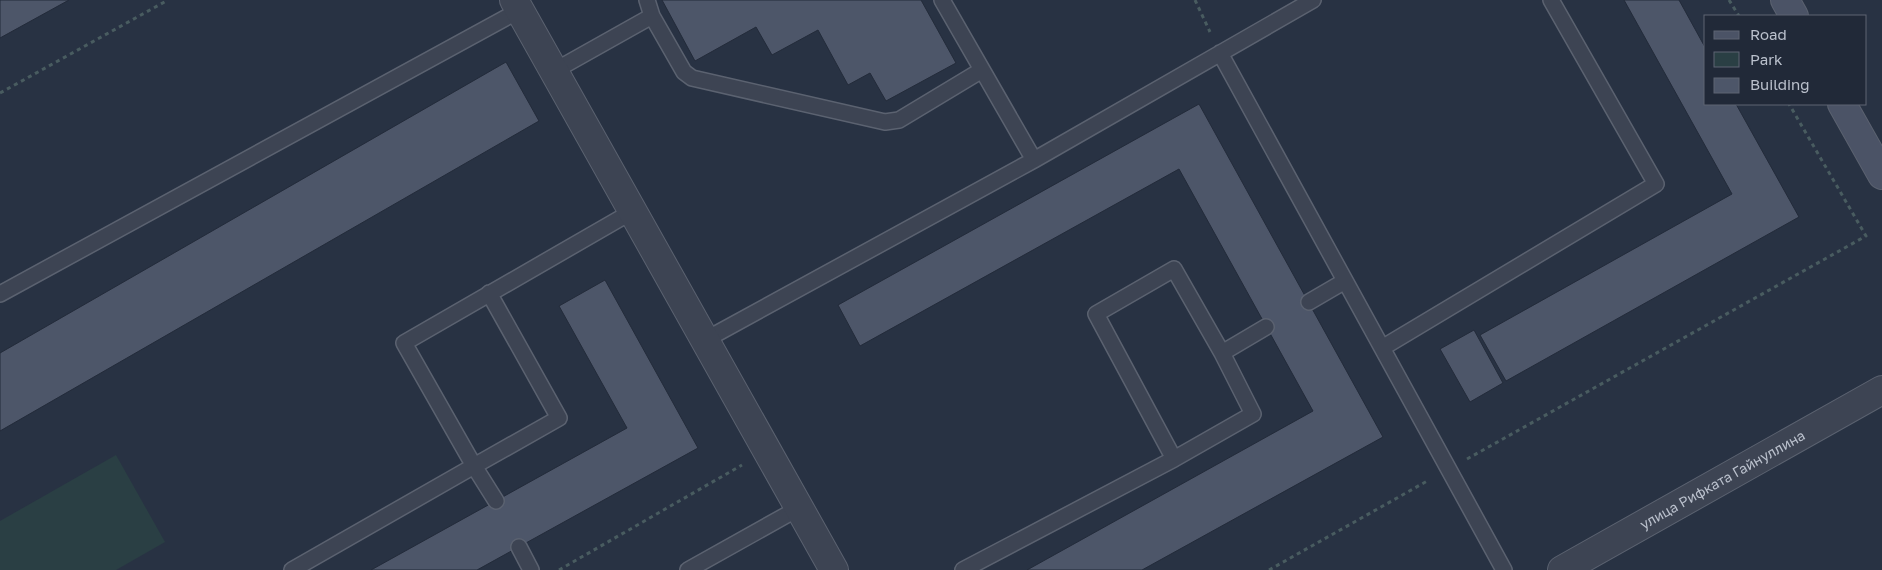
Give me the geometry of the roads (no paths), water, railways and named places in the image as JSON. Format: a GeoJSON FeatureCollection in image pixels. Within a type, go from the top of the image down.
{"type":"FeatureCollection","features":[{"type":"Feature","properties":{"kind":"street"},"geometry":{"type":"LineString","coordinates":[[1785,0],[1793,15]]}},
{"type":"Feature","properties":{"kind":"street"},"geometry":{"type":"LineString","coordinates":[[517,5],[834,570]]}},
{"type":"Feature","properties":{"kind":"street"},"geometry":{"type":"LineString","coordinates":[[1843,105],[1882,175]]}},
{"type":"Feature","properties":{"kind":"street","name":"улица Рифката Гайнуллина"},"geometry":{"type":"LineString","coordinates":[[1562,570],[1882,390]]}},
{"type":"Feature","properties":{"kind":"lane"},"geometry":{"type":"LineString","coordinates":[[647,0],[652,16],[684,72],[692,78],[885,122],[899,120],[982,70]]}},
{"type":"Feature","properties":{"kind":"lane"},"geometry":{"type":"LineString","coordinates":[[942,0],[1034,160]]}},
{"type":"Feature","properties":{"kind":"lane"},"geometry":{"type":"LineString","coordinates":[[705,340],[1034,160],[1313,0]]}},
{"type":"Feature","properties":{"kind":"lane"},"geometry":{"type":"LineString","coordinates":[[1382,348],[1656,184],[1551,0]]}},
{"type":"Feature","properties":{"kind":"lane"},"geometry":{"type":"LineString","coordinates":[[0,294],[517,5]]}},
{"type":"Feature","properties":{"kind":"lane"},"geometry":{"type":"LineString","coordinates":[[554,71],[652,16]]}},
{"type":"Feature","properties":{"kind":"lane"},"geometry":{"type":"LineString","coordinates":[[1220,53],[1504,570]]}},
{"type":"Feature","properties":{"kind":"lane"},"geometry":{"type":"LineString","coordinates":[[496,501],[474,466],[404,342],[633,211]]}},
{"type":"Feature","properties":{"kind":"lane"},"geometry":{"type":"LineString","coordinates":[[963,570],[1174,459],[1252,414],[1222,353],[1174,269],[1096,314],[1174,459]]}},
{"type":"Feature","properties":{"kind":"lane"},"geometry":{"type":"LineString","coordinates":[[1309,302],[1345,280]]}},
{"type":"Feature","properties":{"kind":"lane"},"geometry":{"type":"LineString","coordinates":[[292,570],[559,418],[489,293]]}},
{"type":"Feature","properties":{"kind":"lane"},"geometry":{"type":"LineString","coordinates":[[1222,353],[1266,327]]}},
{"type":"Feature","properties":{"kind":"lane"},"geometry":{"type":"LineString","coordinates":[[688,570],[799,508]]}},
{"type":"Feature","properties":{"kind":"lane"},"geometry":{"type":"LineString","coordinates":[[519,547],[531,570]]}}]}
